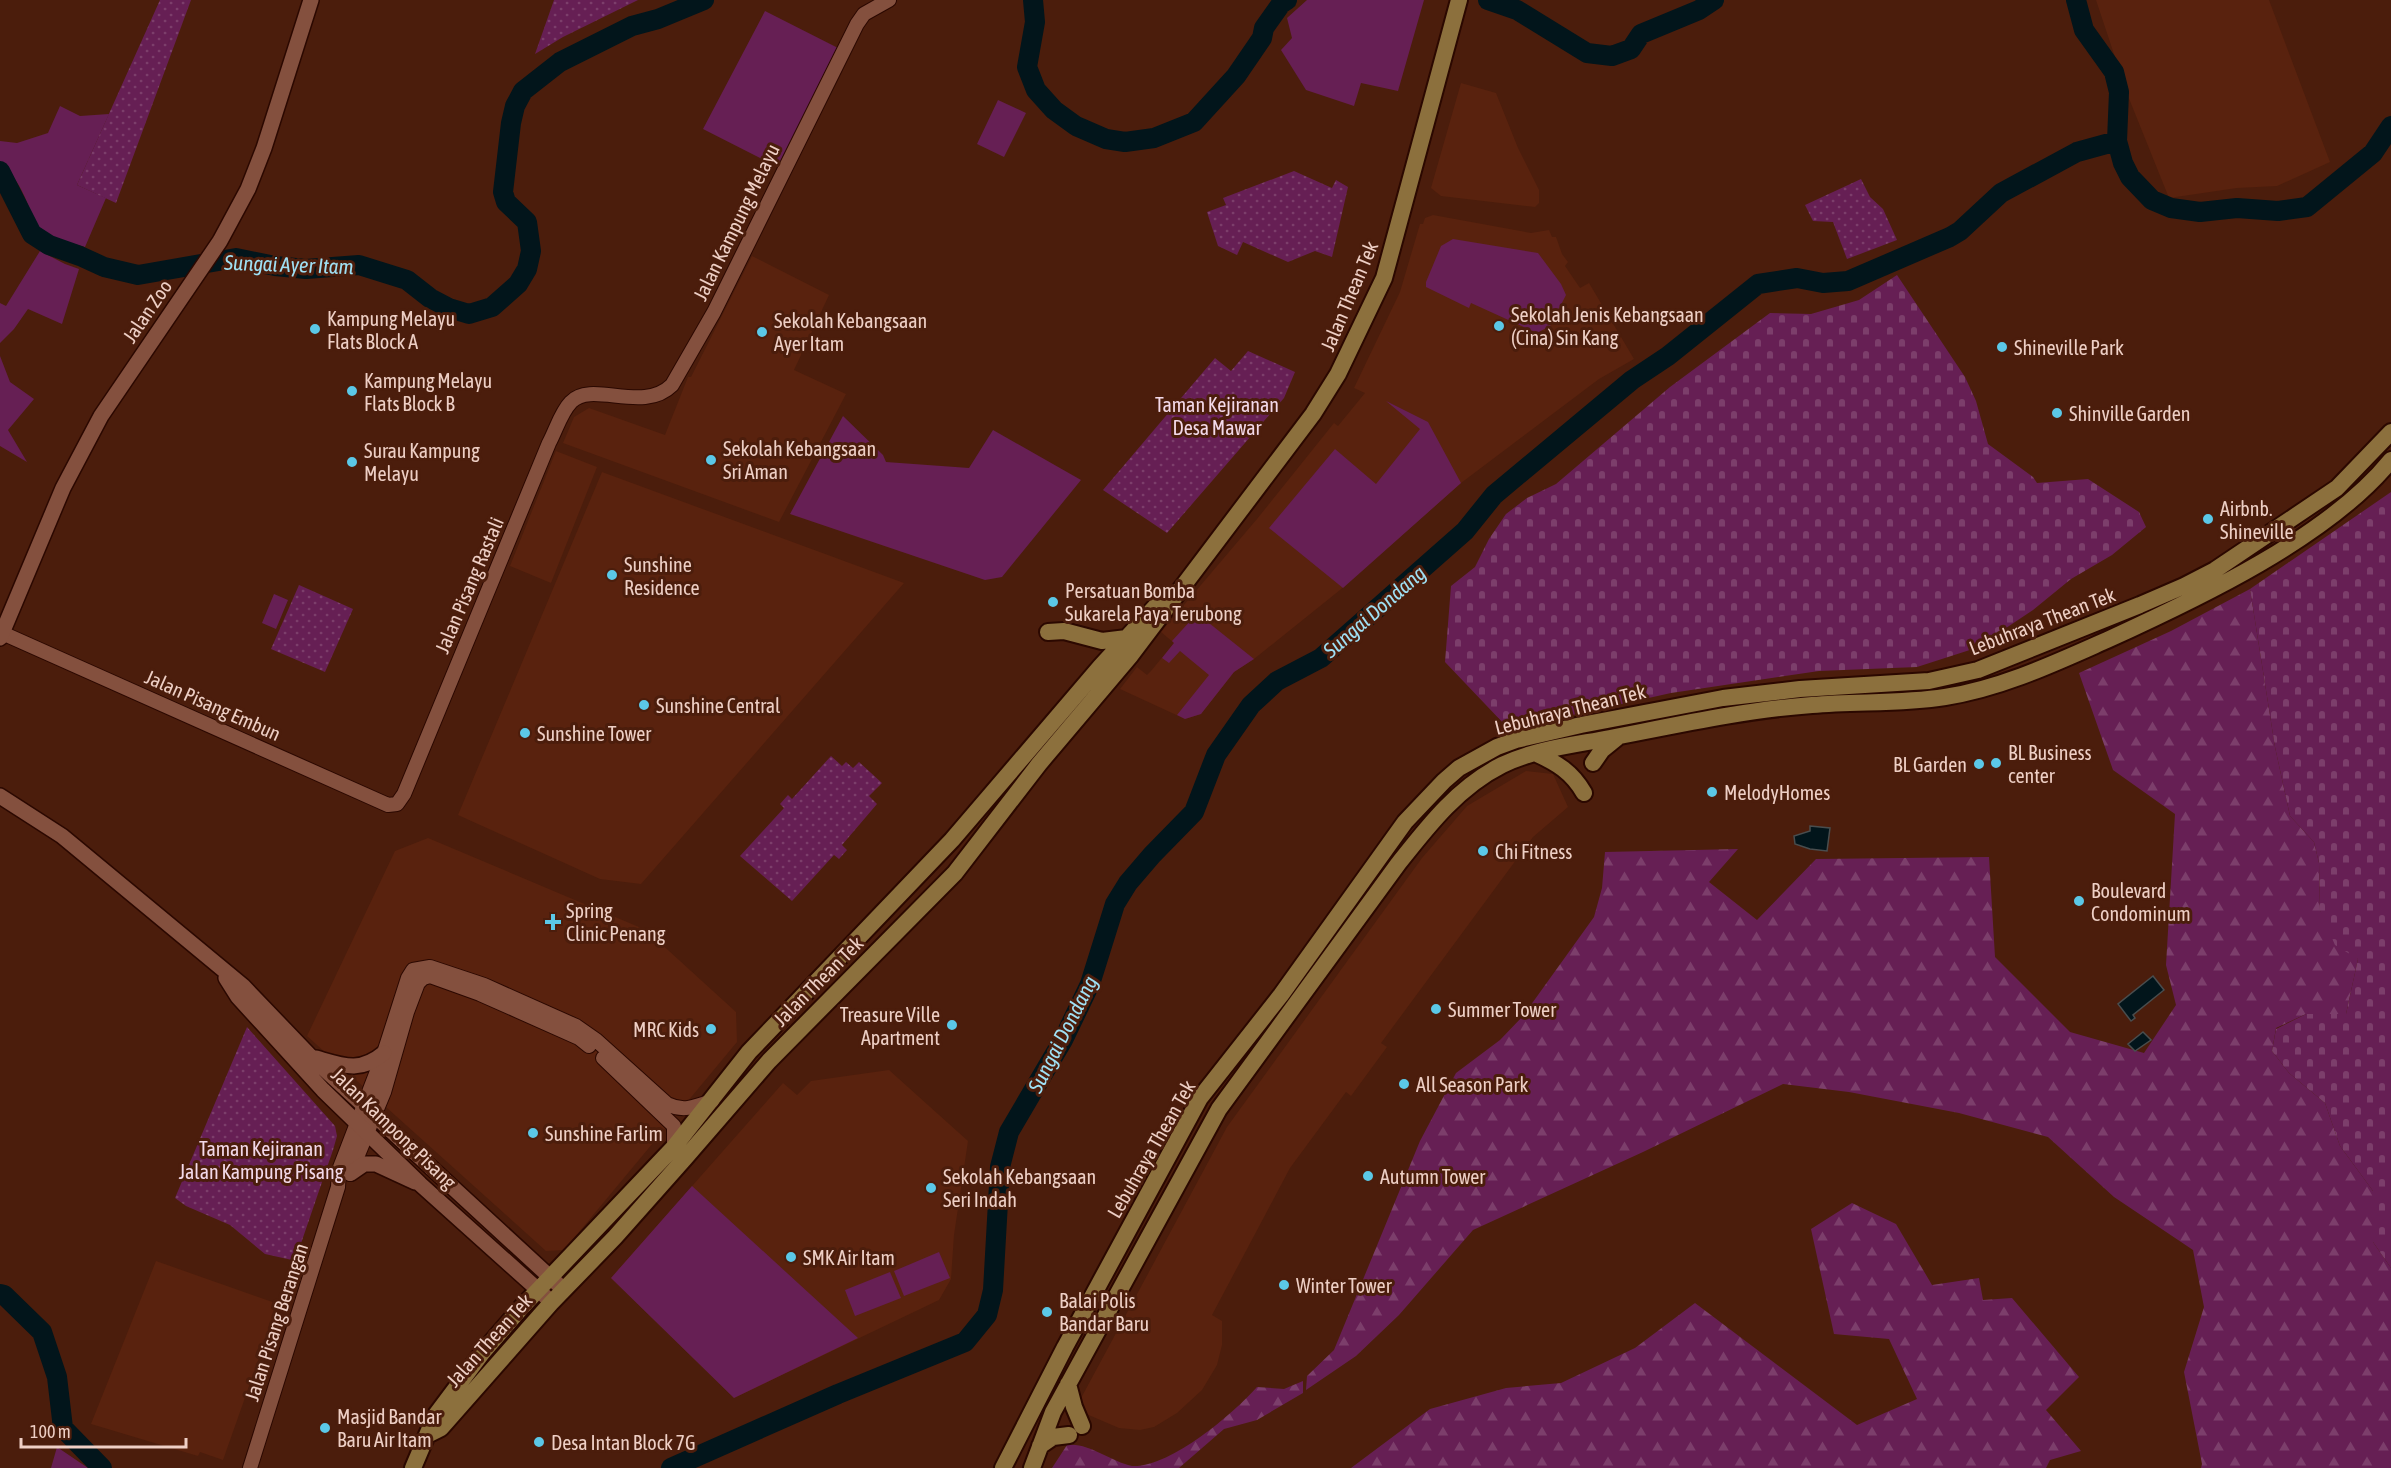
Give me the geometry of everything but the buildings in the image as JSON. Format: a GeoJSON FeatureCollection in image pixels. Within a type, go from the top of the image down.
{"type":"FeatureCollection","features":[{"type":"Feature","properties":{"kind":"main road","name":"Jalan Zoo"},"geometry":{"type":"LineString","coordinates":[[1,636],[63,488],[101,417],[220,242],[253,179],[311,0]]}},
{"type":"Feature","properties":{"kind":"main road","name":"Jalan Thean Tek"},"geometry":{"type":"LineString","coordinates":[[429,1434],[441,1428],[563,1289],[615,1237],[803,1024],[955,873],[1039,764],[1131,655],[1313,414],[1338,374],[1377,293],[1390,260],[1459,0]]}},
{"type":"Feature","properties":{"kind":"main road","name":"Lebuhraya Thean Tek"},"geometry":{"type":"LineString","coordinates":[[1003,1468],[1065,1347],[1200,1098],[1281,995],[1394,836],[1430,795],[1459,768],[1497,747],[1516,740],[1656,710],[1761,693],[1929,681],[1978,670],[2111,617],[2184,586],[2214,570],[2312,506],[2355,471],[2391,432]]}},
{"type":"Feature","properties":{"kind":"main road","name":"Lebuhraya Thean Tek"},"geometry":{"type":"LineString","coordinates":[[1032,1468],[1049,1416],[1219,1109],[1426,827],[1459,793],[1501,766],[1535,753],[1585,741],[1690,722],[1811,705],[1914,701],[1946,697],[1973,691],[2049,665],[2175,609],[2277,552],[2359,493],[2391,460]]}},
{"type":"Feature","properties":{"kind":"main road","name":"Jalan Thean Tek"},"geometry":{"type":"LineString","coordinates":[[413,1468],[435,1416],[483,1352],[550,1276],[602,1225],[675,1147],[749,1052],[952,840],[1127,638],[1217,540]]}},
{"type":"Feature","properties":{"kind":"main road"},"geometry":{"type":"LineString","coordinates":[[1978,670],[2033,659],[2041,660],[2049,665],[2054,650],[2100,627],[2111,617]]}},
{"type":"Feature","properties":{"kind":"main road"},"geometry":{"type":"LineString","coordinates":[[1048,632],[1064,631],[1102,641],[1127,638]]}},
{"type":"Feature","properties":{"kind":"main road"},"geometry":{"type":"LineString","coordinates":[[1516,740],[1539,742],[1576,736],[1585,741],[1594,730],[1638,720],[1656,710]]}},
{"type":"Feature","properties":{"kind":"main road"},"geometry":{"type":"LineString","coordinates":[[1593,763],[1602,750],[1618,736]]}},
{"type":"Feature","properties":{"kind":"main road"},"geometry":{"type":"LineString","coordinates":[[1535,753],[1565,769],[1577,781],[1584,793]]}},
{"type":"Feature","properties":{"kind":"main road","name":"Jalan Kampong Pisang"},"geometry":{"type":"LineString","coordinates":[[0,796],[62,836],[243,986],[310,1056],[563,1289]]}},
{"type":"Feature","properties":{"kind":"main road","name":"Jalan Kampong Pisang"},"geometry":{"type":"LineString","coordinates":[[222,970],[238,997],[323,1090],[420,1184],[551,1303]]}},
{"type":"Feature","properties":{"kind":"main road"},"geometry":{"type":"LineString","coordinates":[[310,1056],[342,1066],[356,1066],[368,1065],[384,1053]]}},
{"type":"Feature","properties":{"kind":"main road"},"geometry":{"type":"LineString","coordinates":[[351,1173],[364,1164],[376,1164],[420,1184]]}},
{"type":"Feature","properties":{"kind":"main road"},"geometry":{"type":"LineString","coordinates":[[1011,1468],[1032,1426],[1049,1416],[1046,1400],[1063,1366],[1065,1347]]}},
{"type":"Feature","properties":{"kind":"main road"},"geometry":{"type":"LineString","coordinates":[[1040,1446],[1053,1437],[1076,1430],[1074,1407],[1068,1384]]}},
{"type":"Feature","properties":{"kind":"street","name":"Jalan Kampung Melayu"},"geometry":{"type":"LineString","coordinates":[[578,396],[593,394],[647,397],[667,390],[672,385],[714,312],[857,24],[864,14],[889,0]]}},
{"type":"Feature","properties":{"kind":"street","name":"Jalan Pisang Rastali"},"geometry":{"type":"LineString","coordinates":[[404,794],[549,443],[567,407],[578,396]]}},
{"type":"Feature","properties":{"kind":"street","name":"Jalan Pisang Embun"},"geometry":{"type":"LineString","coordinates":[[1,636],[388,805],[397,804],[404,794]]}},
{"type":"Feature","properties":{"kind":"street","name":"Jalan Pisang Berangan"},"geometry":{"type":"LineString","coordinates":[[369,1111],[384,1053],[408,978],[413,970],[430,967],[484,985],[576,1026],[596,1040],[667,1104],[676,1108],[691,1109],[712,1101]]}},
{"type":"Feature","properties":{"kind":"street","name":"Jalan Pisang Berangan"},"geometry":{"type":"LineString","coordinates":[[249,1468],[338,1187],[339,1170],[362,1128],[418,983],[423,978],[430,976],[480,994],[579,1038],[674,1126],[675,1147]]}},
{"type":"Feature","properties":{"kind":"street","name":"Jalan Pisang Berangan"},"geometry":{"type":"LineString","coordinates":[[338,1187],[351,1173],[362,1128]]}},
{"type":"Feature","properties":{"kind":"shaded area"},"geometry":{"type":"Polygon","coordinates":[[[2096,0],[2269,0],[2330,162],[2277,186],[2237,188],[2169,198],[2128,96],[2096,0]]]}},
{"type":"Feature","properties":{"kind":"shaded area"},"geometry":{"type":"Polygon","coordinates":[[[1461,83],[1496,93],[1518,148],[1539,190],[1539,203],[1535,207],[1441,196],[1431,188],[1461,83]]]}},
{"type":"Feature","properties":{"kind":"shaded area"},"geometry":{"type":"Polygon","coordinates":[[[1433,215],[1531,233],[1549,230],[1552,237],[1556,237],[1562,254],[1568,262],[1565,266],[1580,288],[1589,283],[1634,359],[1599,379],[1461,483],[1340,590],[1254,659],[1234,672],[1201,714],[1185,719],[1120,689],[1137,667],[1147,675],[1151,671],[1174,643],[1161,632],[1257,519],[1334,423],[1338,426],[1365,393],[1354,388],[1400,292],[1420,224],[1423,224],[1425,218],[1433,215]]]}},
{"type":"Feature","properties":{"kind":"shaded area"},"geometry":{"type":"Polygon","coordinates":[[[752,256],[829,295],[794,370],[846,394],[779,522],[563,443],[574,417],[589,408],[665,435],[688,377],[691,377],[752,256]]]}},
{"type":"Feature","properties":{"kind":"shaded area"},"geometry":{"type":"Polygon","coordinates":[[[556,451],[597,467],[551,583],[510,566],[556,451]]]}},
{"type":"Feature","properties":{"kind":"shaded area","name":"Sunshine Central"},"geometry":{"type":"Polygon","coordinates":[[[602,472],[904,583],[641,884],[600,879],[458,815],[602,472]]]}},
{"type":"Feature","properties":{"kind":"shaded area"},"geometry":{"type":"Polygon","coordinates":[[[1526,771],[1553,774],[1568,807],[1533,837],[1381,1043],[1387,1047],[1351,1096],[1346,1092],[1290,1168],[1212,1315],[1222,1321],[1222,1345],[1217,1365],[1202,1390],[1177,1413],[1154,1427],[1140,1430],[1119,1428],[1084,1413],[1080,1400],[1227,1127],[1422,858],[1467,806],[1526,771]]]}},
{"type":"Feature","properties":{"kind":"shaded area"},"geometry":{"type":"Polygon","coordinates":[[[1810,826],[1830,828],[1827,851],[1795,844],[1794,836],[1810,831],[1810,826]]]}},
{"type":"Feature","properties":{"kind":"shaded area"},"geometry":{"type":"Polygon","coordinates":[[[428,838],[646,930],[736,1012],[737,1042],[564,1250],[546,1251],[307,1036],[395,851],[428,838]]]}},
{"type":"Feature","properties":{"kind":"shaded area"},"geometry":{"type":"Polygon","coordinates":[[[2153,976],[2164,990],[2133,1015],[2135,1018],[2131,1021],[2118,1004],[2153,976]]]}},
{"type":"Feature","properties":{"kind":"shaded area"},"geometry":{"type":"Polygon","coordinates":[[[2143,1032],[2151,1040],[2135,1051],[2128,1044],[2143,1032]]]}},
{"type":"Feature","properties":{"kind":"shaded area","name":"SMK Air Itam"},"geometry":{"type":"Polygon","coordinates":[[[889,1070],[968,1141],[954,1235],[951,1279],[939,1300],[734,1398],[611,1278],[783,1083],[797,1095],[811,1081],[889,1070]]]}},
{"type":"Feature","properties":{"kind":"shaded area"},"geometry":{"type":"Polygon","coordinates":[[[156,1261],[278,1304],[223,1460],[200,1452],[198,1456],[91,1424],[156,1261]]]}},
{"type":"Feature","properties":{"kind":"green space"},"geometry":{"type":"Polygon","coordinates":[[[160,0],[191,0],[116,203],[77,185],[160,0]]]}},
{"type":"Feature","properties":{"kind":"green space"},"geometry":{"type":"Polygon","coordinates":[[[554,0],[638,0],[563,37],[535,54],[554,0]]]}},
{"type":"Feature","properties":{"kind":"green space"},"geometry":{"type":"Polygon","coordinates":[[[1307,0],[1424,0],[1398,91],[1361,83],[1354,106],[1306,90],[1281,50],[1292,38],[1287,18],[1307,0]]]}},
{"type":"Feature","properties":{"kind":"green space"},"geometry":{"type":"Polygon","coordinates":[[[765,11],[840,49],[778,167],[703,129],[765,11]]]}},
{"type":"Feature","properties":{"kind":"green space"},"geometry":{"type":"Polygon","coordinates":[[[998,100],[1026,113],[1004,157],[977,144],[998,100]]]}},
{"type":"Feature","properties":{"kind":"green space"},"geometry":{"type":"Polygon","coordinates":[[[60,106],[80,116],[109,114],[77,185],[106,198],[85,247],[44,235],[36,230],[23,193],[0,161],[0,141],[17,143],[48,133],[60,106]]]}},
{"type":"Feature","properties":{"kind":"green space"},"geometry":{"type":"Polygon","coordinates":[[[1294,171],[1332,188],[1336,180],[1348,187],[1332,257],[1315,251],[1288,262],[1243,242],[1237,255],[1218,246],[1207,212],[1226,205],[1223,198],[1294,171]]]}},
{"type":"Feature","properties":{"kind":"green space"},"geometry":{"type":"Polygon","coordinates":[[[1861,179],[1870,197],[1883,209],[1897,240],[1847,259],[1833,222],[1813,221],[1805,205],[1861,179]]]}},
{"type":"Feature","properties":{"kind":"green space"},"geometry":{"type":"Polygon","coordinates":[[[1453,239],[1538,253],[1561,284],[1566,295],[1550,326],[1537,333],[1471,303],[1469,308],[1426,287],[1441,246],[1453,239]]]}},
{"type":"Feature","properties":{"kind":"green space"},"geometry":{"type":"Polygon","coordinates":[[[40,251],[79,269],[62,324],[28,309],[14,329],[0,343],[0,303],[6,306],[40,251]]]}},
{"type":"Feature","properties":{"kind":"green space"},"geometry":{"type":"Polygon","coordinates":[[[1897,275],[1965,377],[1976,401],[1988,444],[2033,477],[2037,483],[2088,479],[2139,512],[2146,527],[2112,555],[2071,579],[2033,610],[1976,648],[1917,667],[1819,671],[1671,693],[1518,727],[1505,725],[1445,662],[1451,586],[1475,567],[1489,539],[1506,514],[1527,498],[1556,484],[1670,387],[1770,313],[1811,314],[1859,300],[1897,275]]]}},
{"type":"Feature","properties":{"kind":"green space","name":"Taman Kejiranan Desa Mawar"},"geometry":{"type":"Polygon","coordinates":[[[1248,351],[1295,372],[1284,398],[1167,533],[1103,490],[1215,358],[1231,371],[1248,351]]]}},
{"type":"Feature","properties":{"kind":"green space"},"geometry":{"type":"Polygon","coordinates":[[[0,356],[10,382],[34,399],[8,430],[27,462],[0,446],[0,356]]]}},
{"type":"Feature","properties":{"kind":"green space"},"geometry":{"type":"Polygon","coordinates":[[[1386,401],[1428,422],[1461,483],[1343,588],[1269,528],[1335,449],[1376,484],[1420,429],[1386,401]]]}},
{"type":"Feature","properties":{"kind":"green space"},"geometry":{"type":"Polygon","coordinates":[[[843,416],[883,455],[886,462],[969,468],[993,430],[1081,480],[1002,577],[985,580],[790,514],[843,416]]]}},
{"type":"Feature","properties":{"kind":"green space"},"geometry":{"type":"Polygon","coordinates":[[[2391,492],[2391,1268],[2373,1242],[2373,1191],[2340,1146],[2325,1103],[2289,1073],[2272,1051],[2276,1029],[2306,1014],[2346,1014],[2358,959],[2335,945],[2320,911],[2319,863],[2314,842],[2290,816],[2275,747],[2250,589],[2391,492]]]}},
{"type":"Feature","properties":{"kind":"green space"},"geometry":{"type":"Polygon","coordinates":[[[299,585],[353,609],[325,672],[271,649],[299,585]]]}},
{"type":"Feature","properties":{"kind":"green space"},"geometry":{"type":"Polygon","coordinates":[[[2250,589],[2275,747],[2290,816],[2314,842],[2319,863],[2320,911],[2358,959],[2346,1014],[2306,1014],[2276,1028],[2272,1051],[2289,1073],[2325,1103],[2340,1146],[2373,1191],[2373,1242],[2391,1268],[2391,1468],[2201,1468],[2184,1372],[2204,1307],[2193,1250],[2114,1197],[2048,1137],[1959,1113],[1849,1092],[1783,1084],[1643,1152],[1473,1230],[1399,1315],[1356,1356],[1306,1390],[1307,1376],[1334,1350],[1420,1141],[1456,1073],[1500,1040],[1523,1016],[1594,917],[1602,888],[1605,852],[1738,849],[1709,882],[1757,920],[1816,859],[1989,857],[1995,957],[2070,1032],[2144,1053],[2176,1005],[2166,965],[2175,814],[2113,770],[2079,673],[2171,631],[2250,589]]]}},
{"type":"Feature","properties":{"kind":"green space"},"geometry":{"type":"Polygon","coordinates":[[[274,594],[288,600],[276,629],[262,623],[274,594]]]}},
{"type":"Feature","properties":{"kind":"green space"},"geometry":{"type":"Polygon","coordinates":[[[1197,616],[1204,619],[1254,659],[1234,672],[1201,714],[1185,719],[1177,715],[1209,675],[1180,651],[1169,663],[1162,658],[1174,643],[1172,641],[1197,616]]]}},
{"type":"Feature","properties":{"kind":"green space"},"geometry":{"type":"Polygon","coordinates":[[[831,756],[842,766],[846,762],[853,768],[859,762],[882,783],[869,796],[877,804],[842,845],[847,850],[839,859],[834,855],[792,901],[740,856],[784,808],[780,804],[788,795],[792,799],[831,756]]]}},
{"type":"Feature","properties":{"kind":"green space","name":"Taman Kejiranan Jalan Kampung Pisang"},"geometry":{"type":"Polygon","coordinates":[[[247,1027],[335,1126],[337,1136],[297,1255],[292,1260],[265,1254],[230,1225],[186,1206],[175,1198],[247,1027]]]}},
{"type":"Feature","properties":{"kind":"green space"},"geometry":{"type":"Polygon","coordinates":[[[692,1186],[858,1338],[734,1398],[611,1278],[692,1186]]]}},
{"type":"Feature","properties":{"kind":"green space"},"geometry":{"type":"Polygon","coordinates":[[[1852,1203],[1896,1224],[1932,1285],[1979,1278],[1983,1300],[2012,1298],[2079,1377],[2046,1410],[2081,1451],[2050,1460],[2046,1468],[1351,1468],[1430,1409],[1506,1388],[1561,1383],[1635,1348],[1695,1303],[1857,1425],[1917,1399],[1889,1339],[1834,1334],[1811,1229],[1852,1203]]]}},
{"type":"Feature","properties":{"kind":"green space"},"geometry":{"type":"Polygon","coordinates":[[[939,1252],[950,1278],[904,1296],[894,1271],[939,1252]]]}},
{"type":"Feature","properties":{"kind":"green space"},"geometry":{"type":"Polygon","coordinates":[[[890,1272],[901,1298],[855,1316],[845,1290],[890,1272]]]}},
{"type":"Feature","properties":{"kind":"green space"},"geometry":{"type":"Polygon","coordinates":[[[1303,1381],[1303,1393],[1257,1420],[1224,1429],[1179,1468],[1052,1468],[1067,1445],[1083,1446],[1132,1466],[1147,1464],[1182,1449],[1200,1437],[1233,1411],[1257,1387],[1284,1389],[1303,1381]]]}},
{"type":"Feature","properties":{"kind":"green space"},"geometry":{"type":"Polygon","coordinates":[[[57,1447],[88,1468],[51,1468],[57,1447]]]}},
{"type":"Feature","properties":{"kind":"waterway","name":"Sungai Ayer Itam"},"geometry":{"type":"LineString","coordinates":[[0,171],[32,234],[49,245],[104,267],[138,275],[236,258],[275,266],[306,269],[359,265],[407,280],[430,298],[449,308],[469,314],[492,307],[518,284],[527,269],[531,251],[527,222],[506,202],[503,192],[511,123],[515,106],[523,91],[560,62],[632,26],[658,19],[704,0]]}},
{"type":"Feature","properties":{"kind":"waterway","name":"Sungai Ayer Itam"},"geometry":{"type":"LineString","coordinates":[[1033,0],[1035,22],[1027,67],[1036,90],[1054,110],[1076,126],[1106,139],[1125,142],[1154,138],[1194,122],[1236,76],[1262,38],[1264,28],[1281,4],[1287,0]]}},
{"type":"Feature","properties":{"kind":"waterway","name":"Sungai Ayer Itam"},"geometry":{"type":"LineString","coordinates":[[1488,0],[1517,10],[1587,53],[1612,56],[1631,49],[1641,34],[1699,10],[1714,0]]}},
{"type":"Feature","properties":{"kind":"waterway","name":"Sungai Ayer Itam"},"geometry":{"type":"LineString","coordinates":[[2076,0],[2084,30],[2114,72],[2119,92],[2117,141],[2123,163],[2130,177],[2152,200],[2171,208],[2200,212],[2237,208],[2278,211],[2307,207],[2373,153],[2391,126]]}},
{"type":"Feature","properties":{"kind":"waterway","name":"Sungai Dondang"},"geometry":{"type":"LineString","coordinates":[[671,1468],[838,1394],[965,1342],[987,1315],[993,1290],[1000,1167],[1009,1132],[1063,1040],[1090,984],[1115,904],[1128,883],[1152,855],[1194,812],[1216,755],[1251,705],[1277,681],[1321,658],[1465,531],[1494,495],[1632,380],[1668,356],[1758,284],[1797,278],[1823,283],[1848,281],[1950,237],[1960,231],[2001,193],[2077,152],[2117,141]]}},
{"type":"Feature","properties":{"kind":"waterway","name":"Sungai Dondang"},"geometry":{"type":"LineString","coordinates":[[0,1294],[4,1295],[42,1332],[57,1377],[63,1428],[102,1468]]}},
{"type":"Feature","properties":{"kind":"place","name":"Sekolah Jenis Kebangsaan (Cina) Sin Kang"},"geometry":{"type":"Point","coordinates":[1499,326]}},
{"type":"Feature","properties":{"kind":"place","name":"Kampung Melayu Flats Block A"},"geometry":{"type":"Point","coordinates":[315,329]}},
{"type":"Feature","properties":{"kind":"place","name":"Sekolah Kebangsaan Ayer Itam"},"geometry":{"type":"Point","coordinates":[762,332]}},
{"type":"Feature","properties":{"kind":"place","name":"Shineville Park"},"geometry":{"type":"Point","coordinates":[2002,347]}},
{"type":"Feature","properties":{"kind":"place","name":"Kampung Melayu Flats Block B"},"geometry":{"type":"Point","coordinates":[352,391]}},
{"type":"Feature","properties":{"kind":"place","name":"Shinville Garden"},"geometry":{"type":"Point","coordinates":[2057,413]}},
{"type":"Feature","properties":{"kind":"place","name":"Sekolah Kebangsaan Sri Aman"},"geometry":{"type":"Point","coordinates":[711,460]}},
{"type":"Feature","properties":{"kind":"place","name":"Surau Kampung Melayu"},"geometry":{"type":"Point","coordinates":[352,462]}},
{"type":"Feature","properties":{"kind":"place","name":"Airbnb. Shineville"},"geometry":{"type":"Point","coordinates":[2208,519]}},
{"type":"Feature","properties":{"kind":"place","name":"Sunshine Residence"},"geometry":{"type":"Point","coordinates":[612,575]}},
{"type":"Feature","properties":{"kind":"place","name":"Persatuan Bomba Sukarela Paya Terubong"},"geometry":{"type":"Point","coordinates":[1053,602]}},
{"type":"Feature","properties":{"kind":"place","name":"Sunshine Central"},"geometry":{"type":"Point","coordinates":[644,705]}},
{"type":"Feature","properties":{"kind":"place","name":"Sunshine Tower"},"geometry":{"type":"Point","coordinates":[525,733]}},
{"type":"Feature","properties":{"kind":"place","name":"BL Business center"},"geometry":{"type":"Point","coordinates":[1996,763]}},
{"type":"Feature","properties":{"kind":"place","name":"BL Garden"},"geometry":{"type":"Point","coordinates":[1979,764]}},
{"type":"Feature","properties":{"kind":"place","name":"MelodyHomes"},"geometry":{"type":"Point","coordinates":[1712,792]}},
{"type":"Feature","properties":{"kind":"place","name":"Chi Fitness"},"geometry":{"type":"Point","coordinates":[1483,851]}},
{"type":"Feature","properties":{"kind":"place","name":"Boulevard Condominum"},"geometry":{"type":"Point","coordinates":[2079,901]}},
{"type":"Feature","properties":{"kind":"place","name":"Spring Clinic Penang"},"geometry":{"type":"Point","coordinates":[553,922]}},
{"type":"Feature","properties":{"kind":"place","name":"Summer Tower"},"geometry":{"type":"Point","coordinates":[1436,1009]}},
{"type":"Feature","properties":{"kind":"place","name":"Treasure Ville Apartment"},"geometry":{"type":"Point","coordinates":[952,1025]}},
{"type":"Feature","properties":{"kind":"place","name":"MRC Kids"},"geometry":{"type":"Point","coordinates":[711,1029]}},
{"type":"Feature","properties":{"kind":"place","name":"All Season Park"},"geometry":{"type":"Point","coordinates":[1404,1084]}},
{"type":"Feature","properties":{"kind":"place","name":"Sunshine Farlim"},"geometry":{"type":"Point","coordinates":[533,1133]}},
{"type":"Feature","properties":{"kind":"place","name":"Autumn Tower"},"geometry":{"type":"Point","coordinates":[1368,1176]}},
{"type":"Feature","properties":{"kind":"place","name":"Sekolah Kebangsaan Seri Indah"},"geometry":{"type":"Point","coordinates":[931,1188]}},
{"type":"Feature","properties":{"kind":"place","name":"SMK Air Itam"},"geometry":{"type":"Point","coordinates":[791,1257]}},
{"type":"Feature","properties":{"kind":"place","name":"Winter Tower"},"geometry":{"type":"Point","coordinates":[1284,1285]}},
{"type":"Feature","properties":{"kind":"place","name":"Balai Polis Bandar Baru"},"geometry":{"type":"Point","coordinates":[1047,1312]}},
{"type":"Feature","properties":{"kind":"place","name":"Masjid Bandar Baru Air Itam"},"geometry":{"type":"Point","coordinates":[325,1428]}},
{"type":"Feature","properties":{"kind":"place","name":"Desa Intan Block 7G"},"geometry":{"type":"Point","coordinates":[539,1442]}}]}
